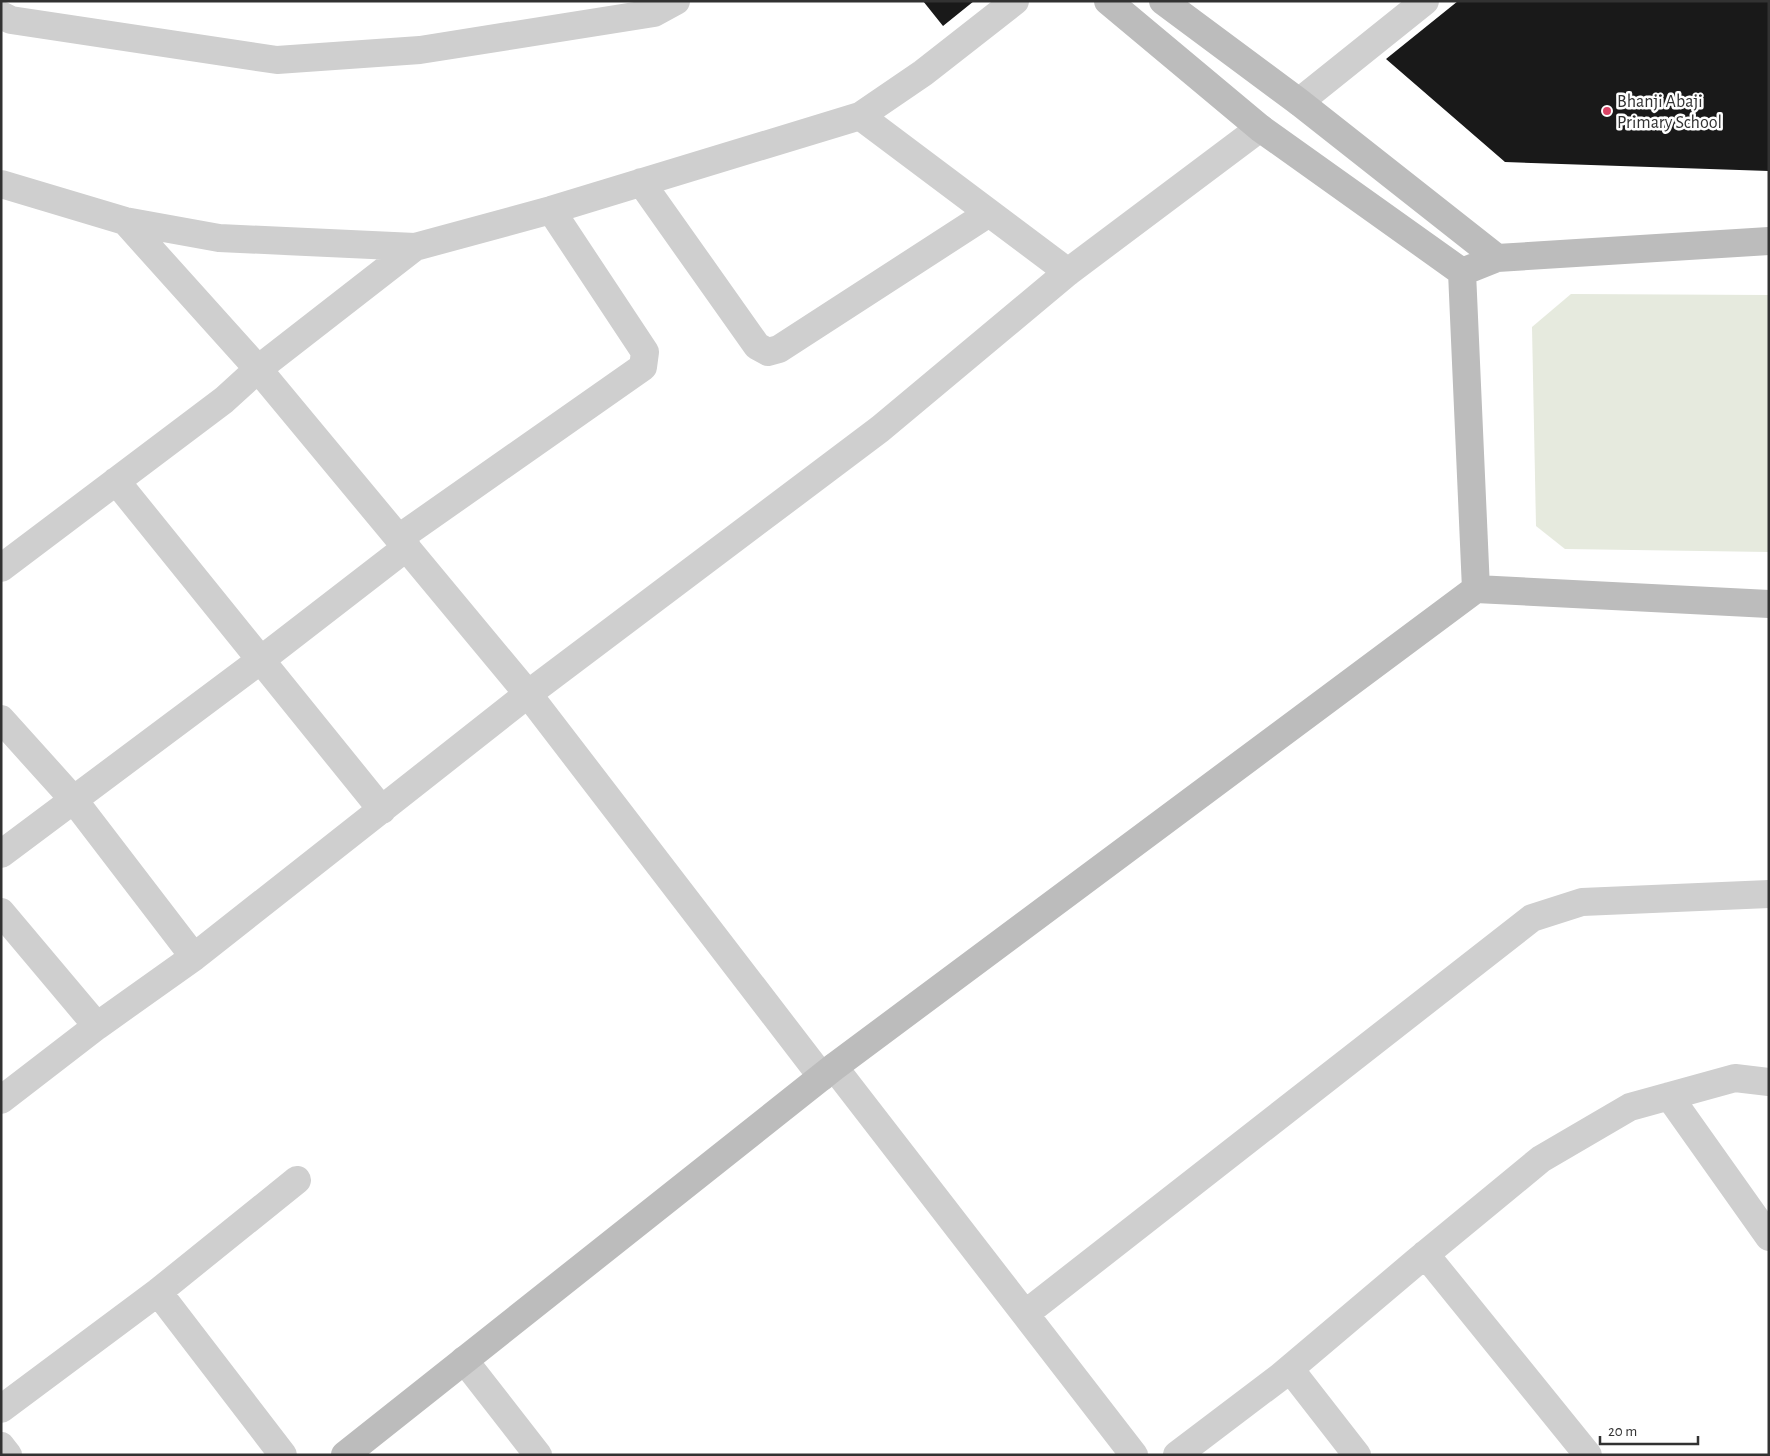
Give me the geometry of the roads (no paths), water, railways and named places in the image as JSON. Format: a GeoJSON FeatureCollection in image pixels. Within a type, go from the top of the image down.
{"type":"FeatureCollection","features":[{"type":"Feature","properties":{"kind":"main road"},"geometry":{"type":"LineString","coordinates":[[1108,1],[1260,128],[1462,272]]}},
{"type":"Feature","properties":{"kind":"main road"},"geometry":{"type":"LineString","coordinates":[[1163,1],[1300,102],[1498,258]]}},
{"type":"Feature","properties":{"kind":"main road"},"geometry":{"type":"LineString","coordinates":[[1462,272],[1498,258],[1769,241]]}},
{"type":"Feature","properties":{"kind":"main road"},"geometry":{"type":"LineString","coordinates":[[1462,272],[1476,589]]}},
{"type":"Feature","properties":{"kind":"main road"},"geometry":{"type":"LineString","coordinates":[[345,1455],[828,1072],[1476,589],[1769,604]]}},
{"type":"Feature","properties":{"kind":"street"},"geometry":{"type":"LineString","coordinates":[[1,15],[11,20],[277,60],[420,50],[654,13],[676,1]]}},
{"type":"Feature","properties":{"kind":"street"},"geometry":{"type":"LineString","coordinates":[[1,184],[125,221],[219,238],[415,247],[551,210],[860,116],[923,73],[1015,1]]}},
{"type":"Feature","properties":{"kind":"street"},"geometry":{"type":"LineString","coordinates":[[1300,102],[1425,1]]}},
{"type":"Feature","properties":{"kind":"street"},"geometry":{"type":"LineString","coordinates":[[860,116],[1068,272]]}},
{"type":"Feature","properties":{"kind":"street"},"geometry":{"type":"LineString","coordinates":[[1,1100],[97,1026],[194,957],[528,694],[880,429],[1068,272],[1260,128]]}},
{"type":"Feature","properties":{"kind":"street"},"geometry":{"type":"LineString","coordinates":[[641,182],[758,346],[768,352],[779,349],[989,213]]}},
{"type":"Feature","properties":{"kind":"street"},"geometry":{"type":"LineString","coordinates":[[1,854],[262,659],[403,542],[643,367],[645,352],[551,210]]}},
{"type":"Feature","properties":{"kind":"street"},"geometry":{"type":"LineString","coordinates":[[125,221],[258,369],[528,694],[828,1072],[1025,1314],[1134,1455]]}},
{"type":"Feature","properties":{"kind":"street"},"geometry":{"type":"LineString","coordinates":[[1,568],[224,400],[258,369],[415,247]]}},
{"type":"Feature","properties":{"kind":"street"},"geometry":{"type":"LineString","coordinates":[[116,482],[262,659],[382,810]]}},
{"type":"Feature","properties":{"kind":"street"},"geometry":{"type":"LineString","coordinates":[[1,719],[73,799],[194,957]]}},
{"type":"Feature","properties":{"kind":"street"},"geometry":{"type":"LineString","coordinates":[[1025,1314],[1532,918],[1582,902],[1769,894]]}},
{"type":"Feature","properties":{"kind":"street"},"geometry":{"type":"LineString","coordinates":[[1,912],[97,1026]]}},
{"type":"Feature","properties":{"kind":"street"},"geometry":{"type":"LineString","coordinates":[[1178,1455],[1290,1369],[1425,1254],[1541,1159],[1630,1107],[1735,1078],[1769,1082]]}},
{"type":"Feature","properties":{"kind":"street"},"geometry":{"type":"LineString","coordinates":[[1669,1096],[1769,1237]]}},
{"type":"Feature","properties":{"kind":"street"},"geometry":{"type":"LineString","coordinates":[[1,1408],[158,1292],[297,1180]]}},
{"type":"Feature","properties":{"kind":"street"},"geometry":{"type":"LineString","coordinates":[[1425,1254],[1588,1455]]}},
{"type":"Feature","properties":{"kind":"street"},"geometry":{"type":"LineString","coordinates":[[158,1292],[284,1455]]}},
{"type":"Feature","properties":{"kind":"street"},"geometry":{"type":"LineString","coordinates":[[464,1360],[538,1455]]}},
{"type":"Feature","properties":{"kind":"street"},"geometry":{"type":"LineString","coordinates":[[1290,1369],[1357,1455]]}},
{"type":"Feature","properties":{"kind":"street"},"geometry":{"type":"LineString","coordinates":[[1,1446],[8,1455]]}},
{"type":"Feature","properties":{"kind":"place","name":"Bhanji Abaji Primary School"},"geometry":{"type":"Point","coordinates":[1607,111]}}]}
